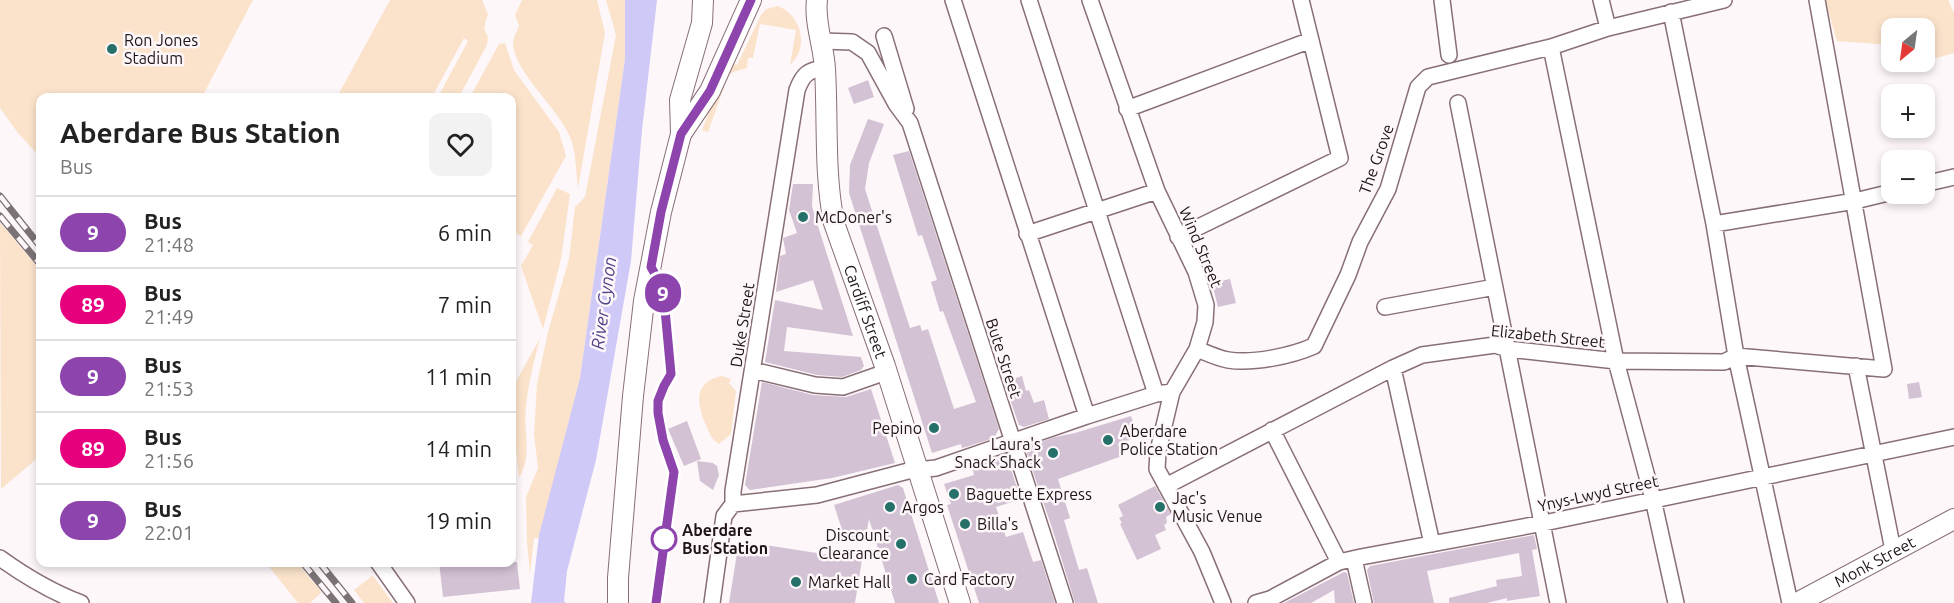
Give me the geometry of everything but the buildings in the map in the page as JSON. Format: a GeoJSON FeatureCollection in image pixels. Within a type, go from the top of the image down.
{"type":"FeatureCollection","features":[{"type":"Feature","properties":{"kind":"main road"},"geometry":{"type":"LineString","coordinates":[[618,603],[618,578],[633,396],[644,301],[661,212],[681,134],[680,100],[702,23],[703,0]]}},
{"type":"Feature","properties":{"kind":"main road"},"geometry":{"type":"LineString","coordinates":[[681,134],[710,91],[751,0]]}},
{"type":"Feature","properties":{"kind":"main road","name":"Cardiff Street"},"geometry":{"type":"LineString","coordinates":[[811,4],[822,41],[825,68],[829,201],[834,223],[886,372],[960,603]]}},
{"type":"Feature","properties":{"kind":"main road","name":"Monk Street"},"geometry":{"type":"LineString","coordinates":[[1797,603],[1954,519]]}},
{"type":"Feature","properties":{"kind":"street"},"geometry":{"type":"LineString","coordinates":[[953,0],[1087,416]]}},
{"type":"Feature","properties":{"kind":"street"},"geometry":{"type":"LineString","coordinates":[[1029,0],[1156,394]]}},
{"type":"Feature","properties":{"kind":"street"},"geometry":{"type":"LineString","coordinates":[[1178,237],[1340,158],[1301,0]]}},
{"type":"Feature","properties":{"kind":"street"},"geometry":{"type":"LineString","coordinates":[[1442,0],[1449,55]]}},
{"type":"Feature","properties":{"kind":"street"},"geometry":{"type":"LineString","coordinates":[[1601,0],[1608,28]]}},
{"type":"Feature","properties":{"kind":"street","name":"The Grove"},"geometry":{"type":"LineString","coordinates":[[1197,349],[1227,360],[1250,361],[1300,352],[1314,346],[1348,275],[1360,242],[1388,189],[1418,87],[1428,77],[1551,47],[1608,28],[1724,0]]}},
{"type":"Feature","properties":{"kind":"street"},"geometry":{"type":"LineString","coordinates":[[1817,0],[1855,201]]}},
{"type":"Feature","properties":{"kind":"street","name":"Wind Street"},"geometry":{"type":"LineString","coordinates":[[1094,1],[1127,109],[1156,191],[1196,272],[1206,305],[1205,322],[1197,349],[1172,392],[1158,451],[1157,469],[1202,552],[1224,603]]}},
{"type":"Feature","properties":{"kind":"street"},"geometry":{"type":"LineString","coordinates":[[1671,12],[1714,224],[1736,356],[1790,603]]}},
{"type":"Feature","properties":{"kind":"street","name":"Bute Street"},"geometry":{"type":"LineString","coordinates":[[884,36],[1065,603]]}},
{"type":"Feature","properties":{"kind":"street"},"geometry":{"type":"LineString","coordinates":[[1127,109],[1311,40]]}},
{"type":"Feature","properties":{"kind":"street","name":"Bute Street"},"geometry":{"type":"LineString","coordinates":[[822,41],[852,42],[868,53],[896,104],[910,123]]}},
{"type":"Feature","properties":{"kind":"street"},"geometry":{"type":"LineString","coordinates":[[1551,47],[1616,361],[1653,499],[1676,603]]}},
{"type":"Feature","properties":{"kind":"street","name":"Duke Street"},"geometry":{"type":"LineString","coordinates":[[712,603],[724,516],[734,504],[733,491],[797,90],[802,76],[810,70],[825,68]]}},
{"type":"Feature","properties":{"kind":"street"},"geometry":{"type":"LineString","coordinates":[[1458,104],[1544,523],[1554,602]]}},
{"type":"Feature","properties":{"kind":"street"},"geometry":{"type":"LineString","coordinates":[[1935,181],[1954,177]]}},
{"type":"Feature","properties":{"kind":"street"},"geometry":{"type":"LineString","coordinates":[[1027,234],[1156,191]]}},
{"type":"Feature","properties":{"kind":"street"},"geometry":{"type":"LineString","coordinates":[[1714,224],[1881,195]]}},
{"type":"Feature","properties":{"kind":"street","name":"Elizabeth Street"},"geometry":{"type":"LineString","coordinates":[[1166,486],[1422,355],[1495,345],[1508,349],[1616,361],[1724,362],[1736,356],[1884,369],[1855,201]]}},
{"type":"Feature","properties":{"kind":"street"},"geometry":{"type":"LineString","coordinates":[[1385,307],[1495,287]]}},
{"type":"Feature","properties":{"kind":"street"},"geometry":{"type":"LineString","coordinates":[[1856,366],[1893,550]]}},
{"type":"Feature","properties":{"kind":"street"},"geometry":{"type":"LineString","coordinates":[[1393,368],[1432,544]]}},
{"type":"Feature","properties":{"kind":"street"},"geometry":{"type":"LineString","coordinates":[[753,370],[814,385],[843,387],[886,372]]}},
{"type":"Feature","properties":{"kind":"street"},"geometry":{"type":"LineString","coordinates":[[734,504],[817,495],[908,471],[936,468],[1087,416],[1156,394],[1172,392]]}},
{"type":"Feature","properties":{"kind":"street"},"geometry":{"type":"LineString","coordinates":[[1272,430],[1338,562]]}},
{"type":"Feature","properties":{"kind":"street","name":"Ynys-Lwyd Street"},"geometry":{"type":"LineString","coordinates":[[1256,603],[1270,599],[1338,562],[1544,523],[1954,436]]}},
{"type":"Feature","properties":{"kind":"street"},"geometry":{"type":"LineString","coordinates":[[0,558],[59,595],[81,603]]}},
{"type":"Feature","properties":{"kind":"street"},"geometry":{"type":"LineString","coordinates":[[1354,559],[1364,603]]}},
{"type":"Feature","properties":{"kind":"street"},"geometry":{"type":"LineString","coordinates":[[382,567],[407,603]]}},
{"type":"Feature","properties":{"kind":"shaded area","name":"Ron Jones Stadium"},"geometry":{"type":"Polygon","coordinates":[[[0,0],[253,0],[204,93],[36,93],[36,153],[0,108],[0,0]]]}},
{"type":"Feature","properties":{"kind":"shaded area"},"geometry":{"type":"Polygon","coordinates":[[[390,0],[482,0],[488,14],[484,28],[488,37],[487,45],[461,93],[440,93],[468,41],[464,38],[434,93],[339,93],[390,0]]]}},
{"type":"Feature","properties":{"kind":"shaded area"},"geometry":{"type":"Polygon","coordinates":[[[522,0],[597,0],[605,33],[578,188],[572,142],[558,117],[529,79],[515,55],[513,41],[519,26],[515,15],[522,0]]]}},
{"type":"Feature","properties":{"kind":"shaded area"},"geometry":{"type":"Polygon","coordinates":[[[606,0],[625,0],[625,59],[580,378],[539,538],[534,538],[530,574],[526,497],[538,468],[534,434],[537,384],[548,332],[569,259],[575,207],[585,197],[616,35],[606,0]]]}},
{"type":"Feature","properties":{"kind":"shaded area"},"geometry":{"type":"Polygon","coordinates":[[[1825,0],[1948,0],[1954,13],[1954,53],[1937,58],[1935,57],[1935,18],[1881,18],[1881,44],[1837,41],[1825,0]]]}},
{"type":"Feature","properties":{"kind":"shaded area"},"geometry":{"type":"Polygon","coordinates":[[[778,6],[792,16],[800,32],[800,49],[796,58],[790,65],[796,30],[760,24],[753,58],[748,58],[747,68],[728,76],[708,132],[702,130],[729,62],[737,65],[761,15],[766,9],[778,6]]]}},
{"type":"Feature","properties":{"kind":"shaded area"},"geometry":{"type":"Polygon","coordinates":[[[505,43],[514,70],[559,132],[566,156],[521,236],[516,233],[516,93],[472,93],[499,44],[505,43]]]}},
{"type":"Feature","properties":{"kind":"shaded area"},"geometry":{"type":"Polygon","coordinates":[[[557,188],[570,194],[561,259],[543,329],[521,266],[533,245],[528,242],[557,188]]]}},
{"type":"Feature","properties":{"kind":"shaded area"},"geometry":{"type":"Polygon","coordinates":[[[0,222],[36,265],[36,459],[1,489],[0,222]]]}},
{"type":"Feature","properties":{"kind":"shaded area"},"geometry":{"type":"Polygon","coordinates":[[[540,338],[527,399],[526,461],[519,478],[516,449],[516,382],[540,338]]]}},
{"type":"Feature","properties":{"kind":"shaded area"},"geometry":{"type":"Polygon","coordinates":[[[722,376],[731,379],[729,383],[736,391],[731,434],[719,444],[708,431],[699,402],[702,388],[706,383],[722,376]]]}},
{"type":"Feature","properties":{"kind":"shaded area"},"geometry":{"type":"Polygon","coordinates":[[[269,567],[300,567],[322,592],[310,603],[298,603],[269,567]]]}},
{"type":"Feature","properties":{"kind":"shaded area"},"geometry":{"type":"Polygon","coordinates":[[[372,576],[393,603],[364,603],[354,590],[372,576]]]}},
{"type":"Feature","properties":{"kind":"water","name":"River Cynon"},"geometry":{"type":"Polygon","coordinates":[[[625,0],[657,0],[642,130],[631,261],[596,460],[567,571],[564,601],[566,603],[531,603],[539,535],[580,378],[625,59],[625,0]]]}},
{"type":"Feature","properties":{"kind":"railway"},"geometry":{"type":"LineString","coordinates":[[0,196],[36,241]]}},
{"type":"Feature","properties":{"kind":"railway"},"geometry":{"type":"LineString","coordinates":[[0,216],[36,259]]}},
{"type":"Feature","properties":{"kind":"railway"},"geometry":{"type":"LineString","coordinates":[[306,567],[336,603]]}},
{"type":"Feature","properties":{"kind":"railway"},"geometry":{"type":"LineString","coordinates":[[323,567],[352,603]]}},
{"type":"Feature","properties":{"kind":"bus line","name":"9"},"geometry":{"type":"LineString","coordinates":[[656,603],[674,472],[663,440],[658,413],[658,401],[671,374],[663,288],[651,267],[661,212],[681,134],[710,91],[751,0]]}},
{"type":"Feature","properties":{"kind":"place","name":"Ron Jones Stadium"},"geometry":{"type":"Point","coordinates":[112,49]}},
{"type":"Feature","properties":{"kind":"place","name":"McDoner's"},"geometry":{"type":"Point","coordinates":[803,217]}},
{"type":"Feature","properties":{"kind":"place","name":"Pepino"},"geometry":{"type":"Point","coordinates":[934,428]}},
{"type":"Feature","properties":{"kind":"place","name":"Aberdare Police Station"},"geometry":{"type":"Point","coordinates":[1108,440]}},
{"type":"Feature","properties":{"kind":"place","name":"Laura's Snack Shack"},"geometry":{"type":"Point","coordinates":[1053,453]}},
{"type":"Feature","properties":{"kind":"place","name":"Baguette Express"},"geometry":{"type":"Point","coordinates":[954,494]}},
{"type":"Feature","properties":{"kind":"place","name":"Argos"},"geometry":{"type":"Point","coordinates":[890,507]}},
{"type":"Feature","properties":{"kind":"place","name":"Jac's Music Venue"},"geometry":{"type":"Point","coordinates":[1160,507]}},
{"type":"Feature","properties":{"kind":"place","name":"Billa's"},"geometry":{"type":"Point","coordinates":[965,524]}},
{"type":"Feature","properties":{"kind":"place","name":"Aberdare Bus Station"},"geometry":{"type":"Point","coordinates":[664,539]}},
{"type":"Feature","properties":{"kind":"place","name":"Discount Clearance"},"geometry":{"type":"Point","coordinates":[901,544]}},
{"type":"Feature","properties":{"kind":"place","name":"Card Factory"},"geometry":{"type":"Point","coordinates":[912,579]}},
{"type":"Feature","properties":{"kind":"place","name":"Market Hall"},"geometry":{"type":"Point","coordinates":[796,582]}}]}
